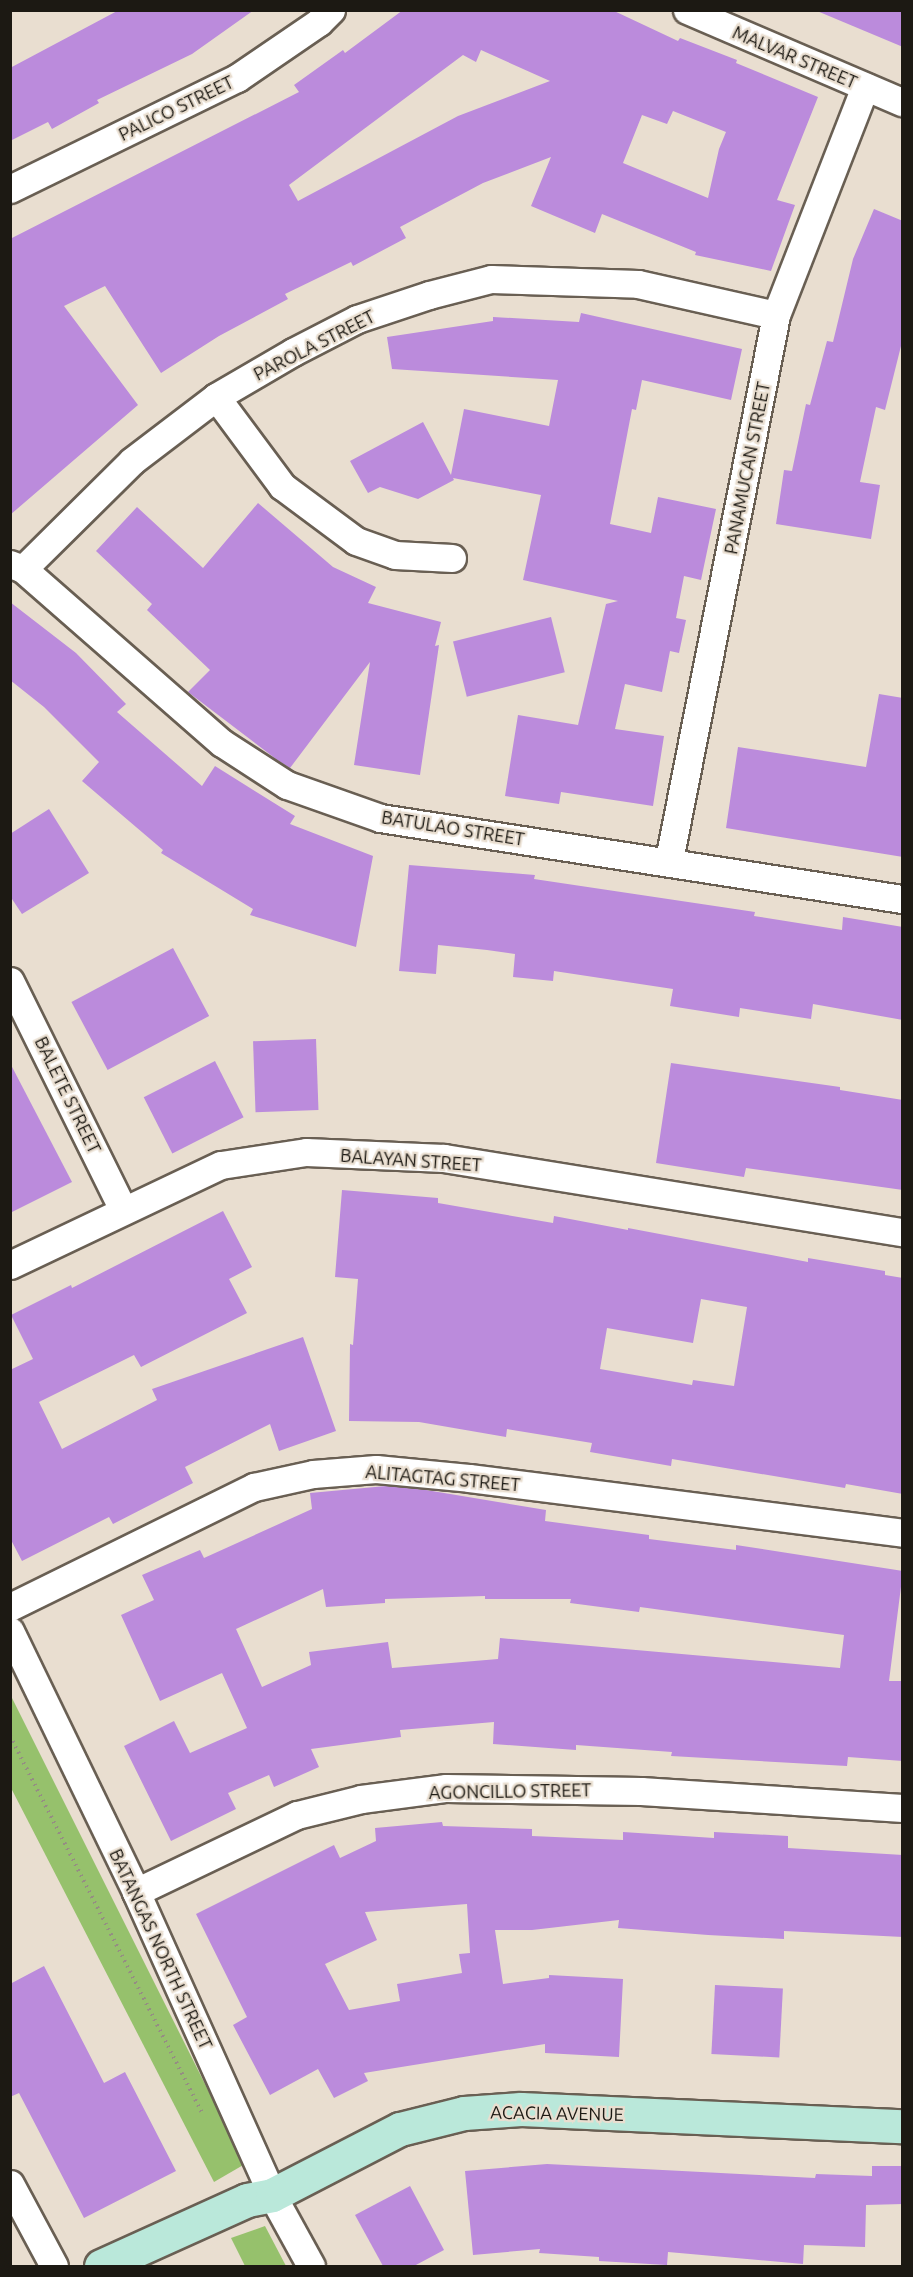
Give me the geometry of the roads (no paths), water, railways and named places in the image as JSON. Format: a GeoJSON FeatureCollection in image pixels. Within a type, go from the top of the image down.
{"type":"FeatureCollection","features":[{"type":"Feature","properties":{"kind":"street","name":"PALICO STREET"},"geometry":{"type":"LineString","coordinates":[[10,189],[237,78],[319,22],[331,10]]}},
{"type":"Feature","properties":{"kind":"street","name":"MALVAR STREET"},"geometry":{"type":"LineString","coordinates":[[687,10],[903,102]]}},
{"type":"Feature","properties":{"kind":"street","name":"PANAMUCAN STREET"},"geometry":{"type":"LineString","coordinates":[[669,860],[776,315],[865,87]]}},
{"type":"Feature","properties":{"kind":"street","name":"PAROLA STREET"},"geometry":{"type":"LineString","coordinates":[[16,567],[132,461],[216,397],[293,352],[357,320],[429,295],[491,279],[638,284],[776,315]]}},
{"type":"Feature","properties":{"kind":"street"},"geometry":{"type":"LineString","coordinates":[[216,397],[282,486],[356,541],[395,555],[452,558]]}},
{"type":"Feature","properties":{"kind":"street","name":"BATULAO STREET"},"geometry":{"type":"LineString","coordinates":[[16,567],[222,743],[287,784],[380,818],[669,860],[903,898]]}},
{"type":"Feature","properties":{"kind":"street","name":"BALETE STREET"},"geometry":{"type":"LineString","coordinates":[[10,981],[123,1210]]}},
{"type":"Feature","properties":{"kind":"street","name":"BALAYAN STREET"},"geometry":{"type":"LineString","coordinates":[[10,1266],[221,1165],[306,1152],[444,1158],[903,1232]]}},
{"type":"Feature","properties":{"kind":"street","name":"ALITAGTAG STREET"},"geometry":{"type":"LineString","coordinates":[[10,1607],[254,1487],[313,1474],[376,1469],[470,1478],[903,1533]]}},
{"type":"Feature","properties":{"kind":"street","name":"BATANGAS NORTH STREET"},"geometry":{"type":"LineString","coordinates":[[10,1631],[136,1892],[272,2195],[310,2266]]}},
{"type":"Feature","properties":{"kind":"street","name":"AGONCILLO STREET"},"geometry":{"type":"LineString","coordinates":[[136,1892],[297,1815],[361,1799],[446,1788],[641,1791],[903,1808]]}},
{"type":"Feature","properties":{"kind":"street","name":"ACACIA AVENUE"},"geometry":{"type":"LineString","coordinates":[[101,2266],[247,2200],[272,2195],[400,2129],[464,2113],[521,2109],[903,2126]]}},
{"type":"Feature","properties":{"kind":"street"},"geometry":{"type":"LineString","coordinates":[[10,2184],[54,2266]]}}]}
